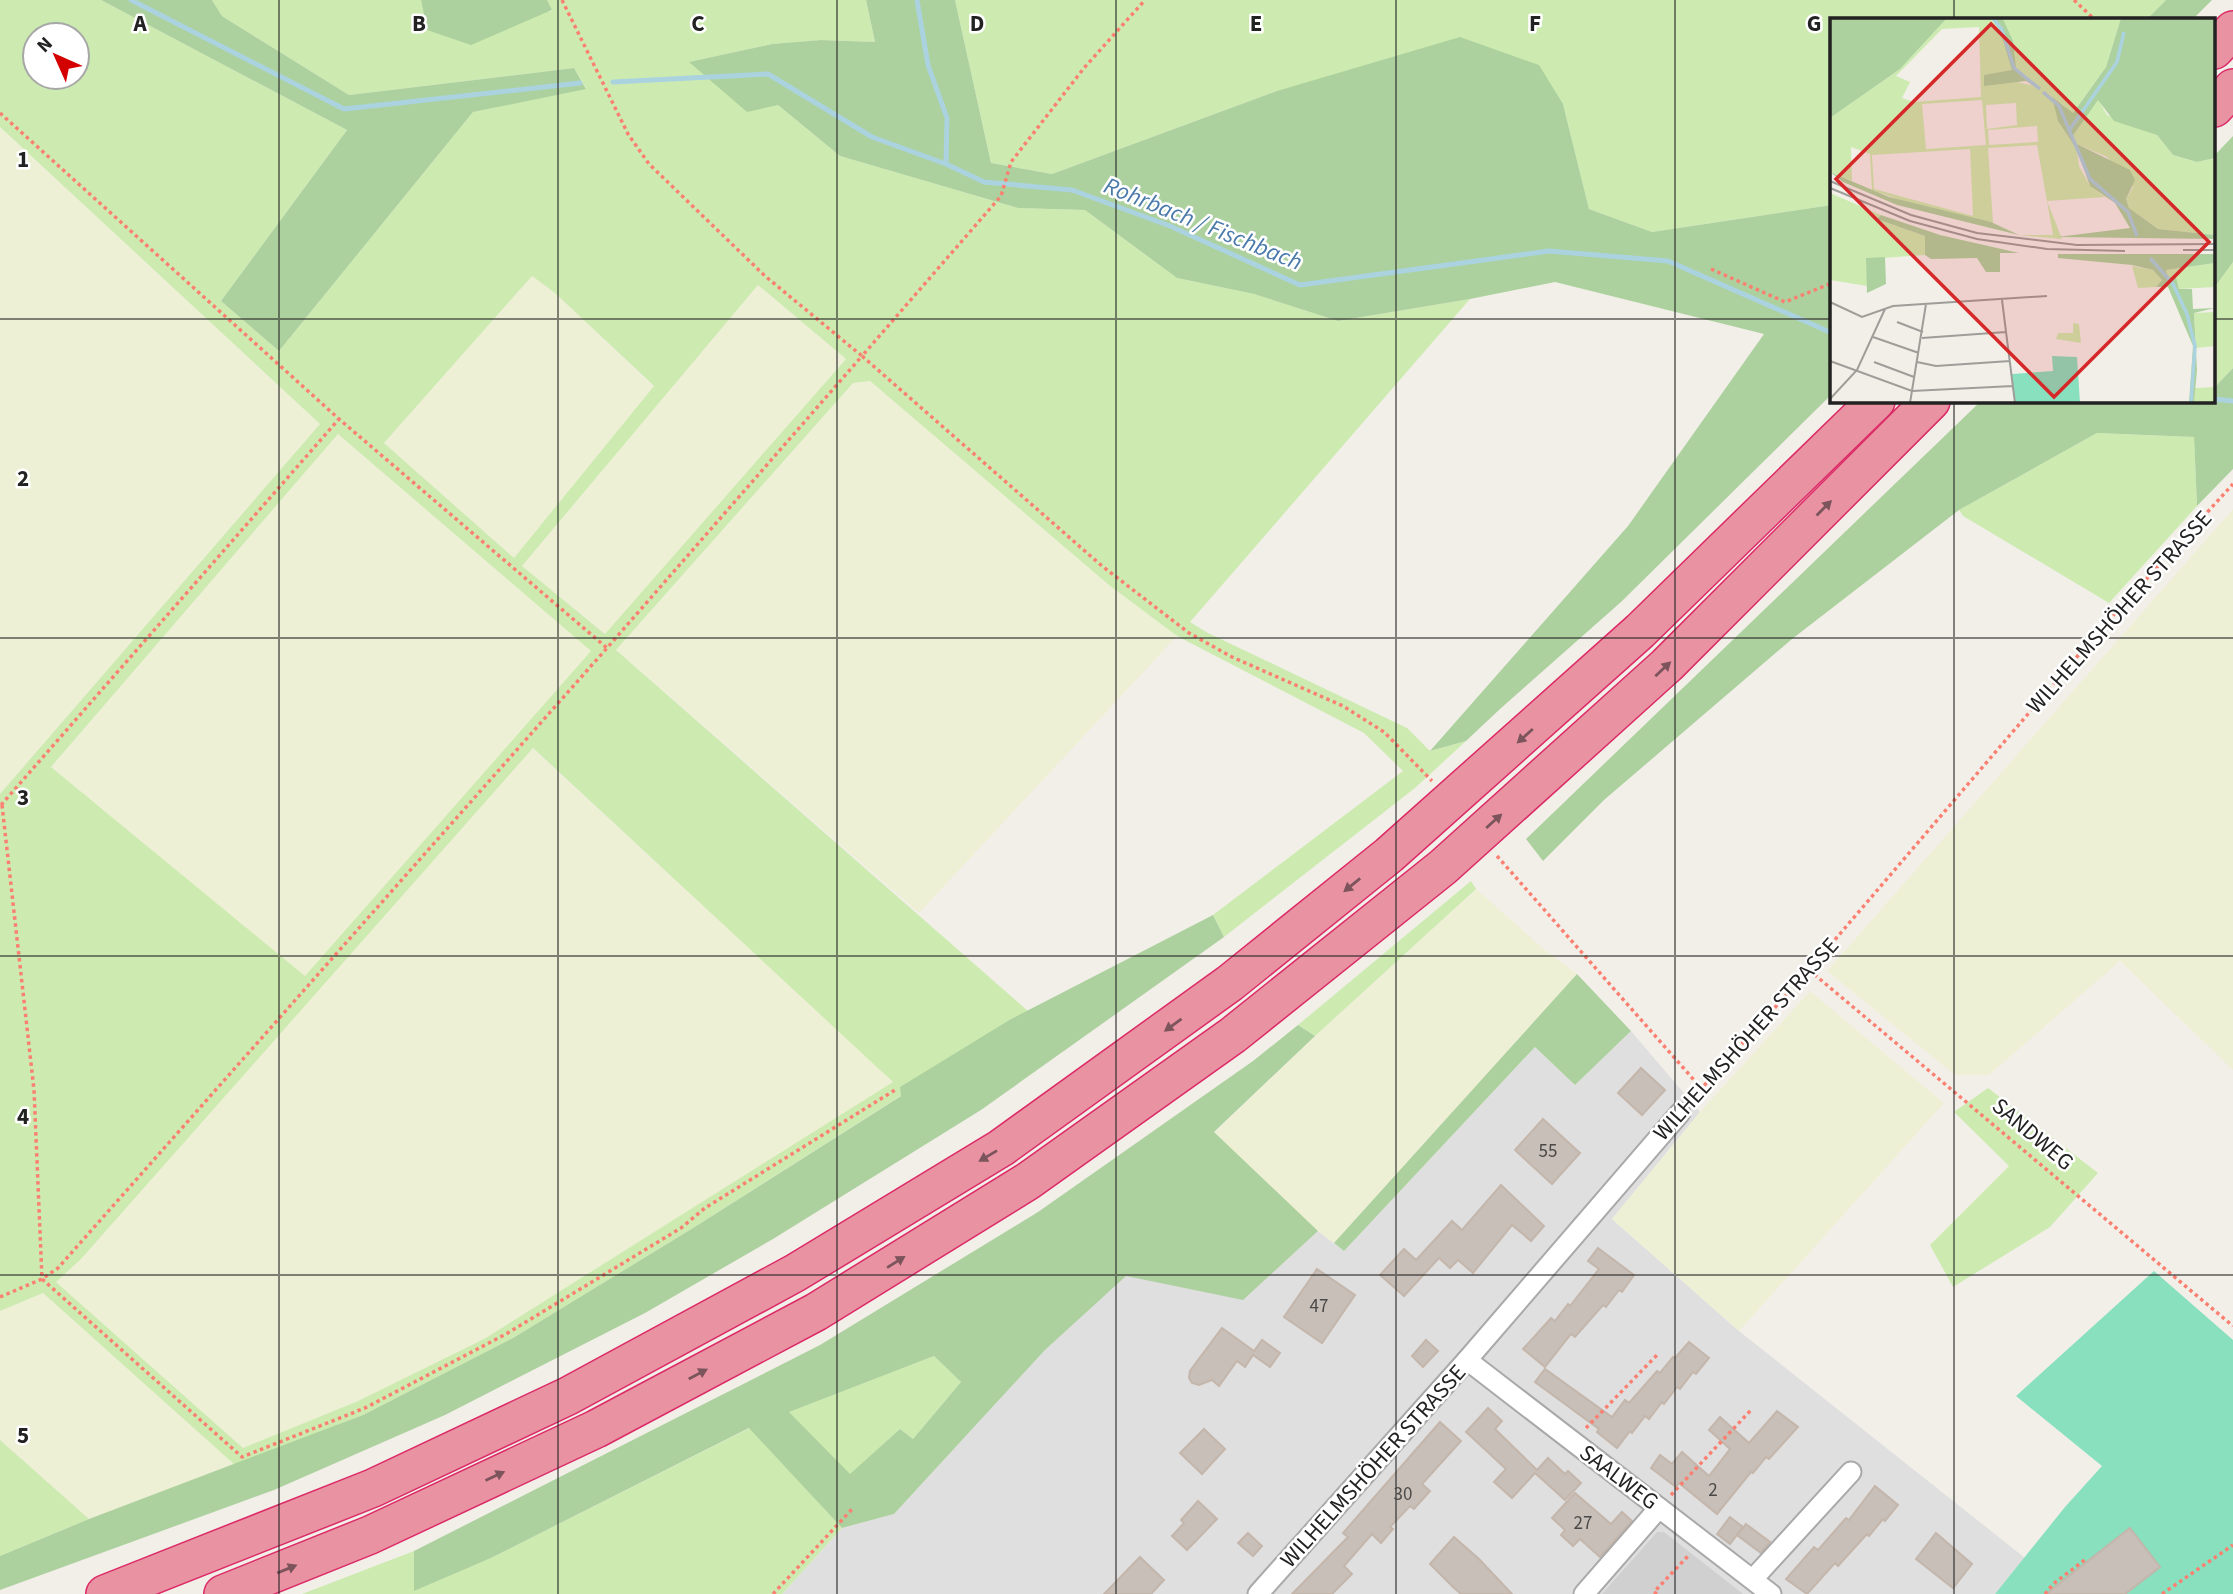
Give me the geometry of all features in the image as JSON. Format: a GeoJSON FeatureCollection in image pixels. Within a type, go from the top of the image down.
{"type":"FeatureCollection","features":[{"type":"Feature","properties":{"kind":"highway"},"geometry":{"type":"LineString","coordinates":[[2216,48],[2233,30]]}},
{"type":"Feature","properties":{"kind":"highway"},"geometry":{"type":"LineString","coordinates":[[2216,106],[2233,88]]}},
{"type":"Feature","properties":{"kind":"highway"},"geometry":{"type":"LineString","coordinates":[[105,1594],[373,1488],[568,1396],[795,1273],[1001,1148],[1230,983],[1389,855],[1640,631],[1875,402]]}},
{"type":"Feature","properties":{"kind":"highway"},"geometry":{"type":"LineString","coordinates":[[223,1594],[370,1535],[596,1429],[816,1311],[1039,1172],[1233,1035],[1443,867],[1668,665],[1930,402]]}},
{"type":"Feature","properties":{"kind":"street","name":"WILHELMSHÖHER STRASSE"},"geometry":{"type":"LineString","coordinates":[[1258,1594],[1467,1360],[1679,1113]]}},
{"type":"Feature","properties":{"kind":"street","name":"SAALWEG"},"geometry":{"type":"LineString","coordinates":[[1467,1360],[1771,1594]]}},
{"type":"Feature","properties":{"kind":"street"},"geometry":{"type":"LineString","coordinates":[[1753,1579],[1851,1472]]}},
{"type":"Feature","properties":{"kind":"street"},"geometry":{"type":"LineString","coordinates":[[1584,1594],[1660,1508]]}},
{"type":"Feature","properties":{"kind":"path"},"geometry":{"type":"LineString","coordinates":[[562,0],[628,134],[649,164],[765,276],[862,356],[1102,566],[1189,633],[1232,657],[1343,706],[1384,732],[1432,780]]}},
{"type":"Feature","properties":{"kind":"path"},"geometry":{"type":"LineString","coordinates":[[0,1297],[42,1279],[58,1268],[607,648],[1001,196],[1011,162],[1084,68],[1145,0]]}},
{"type":"Feature","properties":{"kind":"path"},"geometry":{"type":"LineString","coordinates":[[2074,0],[2093,18]]}},
{"type":"Feature","properties":{"kind":"path"},"geometry":{"type":"LineString","coordinates":[[0,113],[339,419],[607,648]]}},
{"type":"Feature","properties":{"kind":"path"},"geometry":{"type":"LineString","coordinates":[[1711,269],[1785,302],[1830,284]]}},
{"type":"Feature","properties":{"kind":"path"},"geometry":{"type":"LineString","coordinates":[[339,419],[1,805],[34,1090],[42,1279],[242,1457],[365,1408],[506,1334],[681,1227],[705,1208],[895,1090]]}},
{"type":"Feature","properties":{"kind":"path","name":"WILHELMSHÖHER STRASSE"},"geometry":{"type":"LineString","coordinates":[[1679,1113],[1809,970],[2099,631],[2233,484]]}},
{"type":"Feature","properties":{"kind":"path"},"geometry":{"type":"LineString","coordinates":[[1496,855],[1701,1088]]}},
{"type":"Feature","properties":{"kind":"path","name":"SANDWEG"},"geometry":{"type":"LineString","coordinates":[[1809,970],[2233,1326]]}},
{"type":"Feature","properties":{"kind":"path"},"geometry":{"type":"LineString","coordinates":[[1572,1442],[1659,1353]]}},
{"type":"Feature","properties":{"kind":"path"},"geometry":{"type":"LineString","coordinates":[[1660,1508],[1751,1410]]}},
{"type":"Feature","properties":{"kind":"path"},"geometry":{"type":"LineString","coordinates":[[773,1594],[854,1507]]}},
{"type":"Feature","properties":{"kind":"path"},"geometry":{"type":"LineString","coordinates":[[1657,1594],[1654,1592],[1702,1541]]}},
{"type":"Feature","properties":{"kind":"path"},"geometry":{"type":"LineString","coordinates":[[2162,1594],[2233,1545]]}},
{"type":"Feature","properties":{"kind":"path"},"geometry":{"type":"LineString","coordinates":[[2045,1594],[2053,1584],[2086,1559]]}},
{"type":"Feature","properties":{"kind":"shaded area"},"geometry":{"type":"Polygon","coordinates":[[[1631,1031],[1700,1112],[1612,1219],[1739,1331],[2025,1558],[1995,1594],[782,1594],[842,1528],[894,1514],[1045,1350],[1126,1275],[1243,1299],[1318,1231],[1344,1251],[1535,1047],[1575,1085],[1631,1031]]]}},
{"type":"Feature","properties":{"kind":"shaded area"},"geometry":{"type":"Polygon","coordinates":[[[1657,1532],[1664,1532],[1743,1594],[1602,1594],[1657,1532]]]}},
{"type":"Feature","properties":{"kind":"green space"},"geometry":{"type":"Polygon","coordinates":[[[0,0],[101,0],[347,130],[221,301],[279,351],[473,112],[586,88],[574,68],[349,95],[222,16],[212,0],[421,0],[427,30],[552,11],[547,0],[866,0],[875,42],[821,40],[772,44],[690,62],[778,105],[840,156],[1018,208],[1085,210],[1177,278],[1254,294],[1338,321],[1470,299],[1190,622],[1407,728],[1430,751],[1466,741],[1415,788],[1224,937],[1213,915],[1403,771],[1364,733],[1177,636],[1109,585],[870,381],[853,383],[616,650],[1028,1011],[1011,1019],[902,1095],[693,1228],[513,1338],[363,1415],[235,1465],[43,1293],[0,1311],[0,794],[320,424],[0,127],[0,0]],[[532,276],[384,443],[514,558],[654,386],[555,293],[532,276]],[[758,285],[522,566],[605,634],[846,359],[758,285]],[[338,434],[51,767],[305,976],[591,651],[338,434]],[[533,748],[81,1259],[56,1282],[243,1448],[358,1401],[484,1339],[893,1082],[533,748]]]}},
{"type":"Feature","properties":{"kind":"green space"},"geometry":{"type":"Polygon","coordinates":[[[101,0],[212,0],[222,16],[349,95],[574,68],[586,89],[473,112],[279,351],[221,301],[347,130],[101,0]]]}},
{"type":"Feature","properties":{"kind":"green space"},"geometry":{"type":"Polygon","coordinates":[[[421,0],[547,0],[552,10],[471,45],[427,30],[421,0]]]}},
{"type":"Feature","properties":{"kind":"green space"},"geometry":{"type":"Polygon","coordinates":[[[866,0],[955,0],[991,163],[1052,174],[1277,91],[1460,37],[1539,65],[1563,104],[1589,209],[1652,232],[1830,205],[1830,396],[1621,602],[1466,741],[1430,751],[1628,526],[1764,334],[1555,282],[1338,321],[1254,294],[1177,278],[1085,210],[1018,208],[840,156],[778,105],[747,112],[689,62],[772,44],[821,40],[875,42],[866,0]]]}},
{"type":"Feature","properties":{"kind":"green space"},"geometry":{"type":"Polygon","coordinates":[[[955,0],[2166,0],[2148,18],[1830,18],[1830,205],[1652,232],[1589,209],[1563,104],[1277,91],[1052,174],[991,163],[955,0]]]}},
{"type":"Feature","properties":{"kind":"green space"},"geometry":{"type":"Polygon","coordinates":[[[2166,0],[2212,0],[2194,18],[2148,18],[2166,0]]]}},
{"type":"Feature","properties":{"kind":"green space"},"geometry":{"type":"Polygon","coordinates":[[[0,127],[320,424],[0,794],[0,127]]]}},
{"type":"Feature","properties":{"kind":"green space"},"geometry":{"type":"Polygon","coordinates":[[[2233,136],[2233,262],[2216,285],[2216,154],[2233,136]]]}},
{"type":"Feature","properties":{"kind":"green space"},"geometry":{"type":"Polygon","coordinates":[[[2233,262],[2233,368],[2216,386],[2216,285],[2233,262]]]}},
{"type":"Feature","properties":{"kind":"green space"},"geometry":{"type":"Polygon","coordinates":[[[532,276],[555,293],[654,387],[514,558],[384,443],[532,276]]]}},
{"type":"Feature","properties":{"kind":"green space"},"geometry":{"type":"Polygon","coordinates":[[[758,285],[846,359],[606,634],[522,566],[758,285]]]}},
{"type":"Feature","properties":{"kind":"green space"},"geometry":{"type":"Polygon","coordinates":[[[2233,368],[2233,469],[2197,506],[2194,437],[2097,433],[1959,510],[1792,639],[1604,800],[1543,861],[1526,839],[1980,402],[2216,402],[2216,386],[2233,368]]]}},
{"type":"Feature","properties":{"kind":"green space"},"geometry":{"type":"Polygon","coordinates":[[[870,381],[1109,585],[1177,636],[919,913],[616,650],[853,383],[870,381]]]}},
{"type":"Feature","properties":{"kind":"green space"},"geometry":{"type":"Polygon","coordinates":[[[2097,433],[2194,437],[2197,506],[2109,603],[1963,516],[1959,510],[2097,433]]]}},
{"type":"Feature","properties":{"kind":"green space"},"geometry":{"type":"Polygon","coordinates":[[[338,434],[592,651],[305,977],[51,767],[338,434]]]}},
{"type":"Feature","properties":{"kind":"green space"},"geometry":{"type":"Polygon","coordinates":[[[2233,509],[2233,1070],[2120,961],[1989,1075],[1955,1075],[1827,971],[2233,509]]]}},
{"type":"Feature","properties":{"kind":"green space"},"geometry":{"type":"Polygon","coordinates":[[[532,748],[894,1082],[484,1339],[358,1401],[243,1448],[56,1282],[81,1259],[532,748]]]}},
{"type":"Feature","properties":{"kind":"green space"},"geometry":{"type":"Polygon","coordinates":[[[1471,881],[1476,889],[1315,1036],[1298,1025],[1471,881]]]}},
{"type":"Feature","properties":{"kind":"green space"},"geometry":{"type":"Polygon","coordinates":[[[1476,889],[1546,951],[1577,974],[1334,1243],[1214,1133],[1315,1036],[1476,889]]]}},
{"type":"Feature","properties":{"kind":"green space"},"geometry":{"type":"Polygon","coordinates":[[[1213,915],[1224,937],[981,1110],[773,1239],[645,1313],[445,1415],[274,1490],[0,1590],[0,1556],[89,1519],[363,1415],[513,1338],[901,1096],[900,1087],[1011,1019],[1213,915]]]}},
{"type":"Feature","properties":{"kind":"green space"},"geometry":{"type":"Polygon","coordinates":[[[1577,974],[1631,1031],[1575,1085],[1535,1047],[1344,1251],[1334,1243],[1577,974]]]}},
{"type":"Feature","properties":{"kind":"green space"},"geometry":{"type":"Polygon","coordinates":[[[1810,991],[1944,1103],[1739,1331],[1612,1219],[1700,1112],[1810,991]]]}},
{"type":"Feature","properties":{"kind":"green space"},"geometry":{"type":"Polygon","coordinates":[[[1298,1025],[1315,1036],[1214,1132],[1318,1231],[1243,1300],[1126,1276],[1045,1350],[894,1514],[842,1528],[749,1428],[491,1558],[414,1591],[414,1551],[820,1345],[1038,1212],[1253,1061],[1298,1025]],[[934,1356],[789,1412],[850,1474],[900,1429],[913,1439],[961,1382],[934,1356]]]}},
{"type":"Feature","properties":{"kind":"green space"},"geometry":{"type":"Polygon","coordinates":[[[1988,1088],[2098,1173],[2050,1227],[1953,1287],[1930,1245],[2009,1166],[1954,1112],[1988,1088]]]}},
{"type":"Feature","properties":{"kind":"green space"},"geometry":{"type":"Polygon","coordinates":[[[2154,1271],[2233,1340],[2233,1594],[2125,1594],[2160,1567],[2061,1594],[1995,1594],[2102,1466],[2016,1396],[2154,1271]]]}},
{"type":"Feature","properties":{"kind":"green space"},"geometry":{"type":"Polygon","coordinates":[[[43,1293],[235,1465],[89,1519],[0,1440],[0,1311],[43,1293]]]}},
{"type":"Feature","properties":{"kind":"green space"},"geometry":{"type":"Polygon","coordinates":[[[934,1356],[961,1382],[913,1439],[900,1429],[850,1475],[788,1412],[934,1356]]]}},
{"type":"Feature","properties":{"kind":"green space"},"geometry":{"type":"Polygon","coordinates":[[[750,1428],[842,1528],[782,1594],[302,1594],[414,1551],[415,1590],[491,1558],[750,1428]]]}},
{"type":"Feature","properties":{"kind":"green space"},"geometry":{"type":"Polygon","coordinates":[[[0,1440],[89,1519],[0,1556],[0,1440]]]}},
{"type":"Feature","properties":{"kind":"building"},"geometry":{"type":"Polygon","coordinates":[[[1641,1068],[1665,1090],[1642,1115],[1618,1093],[1641,1068]]]}},
{"type":"Feature","properties":{"kind":"building"},"geometry":{"type":"Polygon","coordinates":[[[1543,1119],[1580,1153],[1552,1184],[1515,1150],[1543,1119]]]}},
{"type":"Feature","properties":{"kind":"building"},"geometry":{"type":"Polygon","coordinates":[[[1501,1185],[1544,1226],[1531,1241],[1512,1225],[1473,1273],[1458,1260],[1450,1268],[1439,1258],[1404,1296],[1380,1275],[1404,1249],[1416,1260],[1452,1221],[1462,1230],[1501,1185]]]}},
{"type":"Feature","properties":{"kind":"building"},"geometry":{"type":"Polygon","coordinates":[[[1598,1248],[1634,1275],[1622,1292],[1619,1290],[1606,1307],[1603,1305],[1575,1337],[1571,1334],[1545,1367],[1523,1349],[1551,1318],[1555,1321],[1568,1304],[1570,1306],[1599,1269],[1588,1261],[1598,1248]]]}},
{"type":"Feature","properties":{"kind":"building"},"geometry":{"type":"Polygon","coordinates":[[[1317,1269],[1355,1295],[1322,1343],[1284,1317],[1317,1269]]]}},
{"type":"Feature","properties":{"kind":"building"},"geometry":{"type":"Polygon","coordinates":[[[1222,1328],[1254,1351],[1262,1340],[1280,1353],[1270,1367],[1253,1355],[1245,1367],[1237,1361],[1219,1386],[1212,1380],[1199,1385],[1192,1383],[1189,1378],[1190,1371],[1222,1328]]]}},
{"type":"Feature","properties":{"kind":"building"},"geometry":{"type":"Polygon","coordinates":[[[1426,1340],[1438,1351],[1423,1367],[1412,1356],[1426,1340]]]}},
{"type":"Feature","properties":{"kind":"building"},"geometry":{"type":"Polygon","coordinates":[[[1689,1342],[1709,1358],[1696,1374],[1693,1372],[1680,1389],[1677,1387],[1664,1404],[1662,1402],[1649,1419],[1645,1416],[1617,1448],[1597,1432],[1599,1429],[1535,1382],[1545,1369],[1612,1417],[1625,1400],[1629,1403],[1657,1371],[1660,1373],[1689,1342]]]}},
{"type":"Feature","properties":{"kind":"building"},"geometry":{"type":"Polygon","coordinates":[[[1488,1408],[1502,1421],[1495,1429],[1537,1470],[1548,1458],[1565,1474],[1568,1471],[1581,1483],[1565,1500],[1535,1473],[1512,1498],[1494,1482],[1506,1469],[1466,1432],[1488,1408]]]}},
{"type":"Feature","properties":{"kind":"building"},"geometry":{"type":"Polygon","coordinates":[[[1777,1411],[1798,1427],[1769,1459],[1766,1457],[1753,1473],[1751,1472],[1717,1514],[1679,1483],[1676,1487],[1651,1468],[1660,1455],[1672,1464],[1682,1452],[1709,1476],[1730,1449],[1709,1430],[1720,1417],[1749,1443],[1777,1411]]]}},
{"type":"Feature","properties":{"kind":"building"},"geometry":{"type":"Polygon","coordinates":[[[1440,1422],[1461,1441],[1422,1484],[1430,1491],[1414,1509],[1410,1506],[1390,1527],[1393,1529],[1381,1543],[1372,1534],[1344,1566],[1352,1574],[1332,1594],[1292,1594],[1348,1537],[1343,1533],[1440,1422]]]}},
{"type":"Feature","properties":{"kind":"building"},"geometry":{"type":"Polygon","coordinates":[[[1204,1429],[1225,1449],[1202,1474],[1180,1453],[1204,1429]]]}},
{"type":"Feature","properties":{"kind":"building"},"geometry":{"type":"Polygon","coordinates":[[[1875,1486],[1898,1505],[1885,1521],[1883,1519],[1869,1536],[1867,1534],[1838,1566],[1835,1563],[1807,1594],[1786,1579],[1814,1547],[1818,1550],[1846,1518],[1849,1520],[1875,1486]]]}},
{"type":"Feature","properties":{"kind":"building"},"geometry":{"type":"Polygon","coordinates":[[[1575,1493],[1611,1524],[1622,1512],[1632,1521],[1600,1557],[1580,1539],[1573,1546],[1561,1535],[1565,1530],[1552,1518],[1575,1493]]]}},
{"type":"Feature","properties":{"kind":"building"},"geometry":{"type":"Polygon","coordinates":[[[1198,1501],[1217,1519],[1187,1550],[1172,1536],[1184,1523],[1181,1520],[1198,1501]]]}},
{"type":"Feature","properties":{"kind":"building"},"geometry":{"type":"Polygon","coordinates":[[[1730,1517],[1743,1527],[1730,1544],[1717,1534],[1730,1517]]]}},
{"type":"Feature","properties":{"kind":"building"},"geometry":{"type":"Polygon","coordinates":[[[1746,1524],[1770,1542],[1761,1553],[1737,1535],[1746,1524]]]}},
{"type":"Feature","properties":{"kind":"building"},"geometry":{"type":"Polygon","coordinates":[[[2130,1528],[2160,1567],[2125,1594],[2046,1594],[2130,1528]]]}},
{"type":"Feature","properties":{"kind":"building"},"geometry":{"type":"Polygon","coordinates":[[[1248,1533],[1262,1546],[1253,1556],[1238,1543],[1248,1533]]]}},
{"type":"Feature","properties":{"kind":"building"},"geometry":{"type":"Polygon","coordinates":[[[1936,1533],[1972,1564],[1953,1588],[1916,1559],[1936,1533]]]}},
{"type":"Feature","properties":{"kind":"building"},"geometry":{"type":"Polygon","coordinates":[[[1454,1537],[1512,1594],[1461,1594],[1453,1587],[1430,1564],[1454,1537]]]}},
{"type":"Feature","properties":{"kind":"building"},"geometry":{"type":"Polygon","coordinates":[[[1140,1557],[1164,1580],[1151,1594],[1104,1594],[1140,1557]]]}},
{"type":"Feature","properties":{"kind":"waterway","name":"Rohrbach / Fischbach"},"geometry":{"type":"LineString","coordinates":[[131,0],[344,109],[580,83]]}},
{"type":"Feature","properties":{"kind":"waterway"},"geometry":{"type":"LineString","coordinates":[[917,0],[928,65],[947,118],[946,164]]}},
{"type":"Feature","properties":{"kind":"waterway","name":"Rohrbach / Fischbach"},"geometry":{"type":"LineString","coordinates":[[613,82],[768,74],[872,137],[946,164],[984,182],[1072,190],[1170,226],[1300,285],[1549,251],[1668,261],[1830,332]]}},
{"type":"Feature","properties":{"kind":"waterway","name":"Rohrbach / Fischbach"},"geometry":{"type":"LineString","coordinates":[[2216,399],[2233,401]]}}]}
